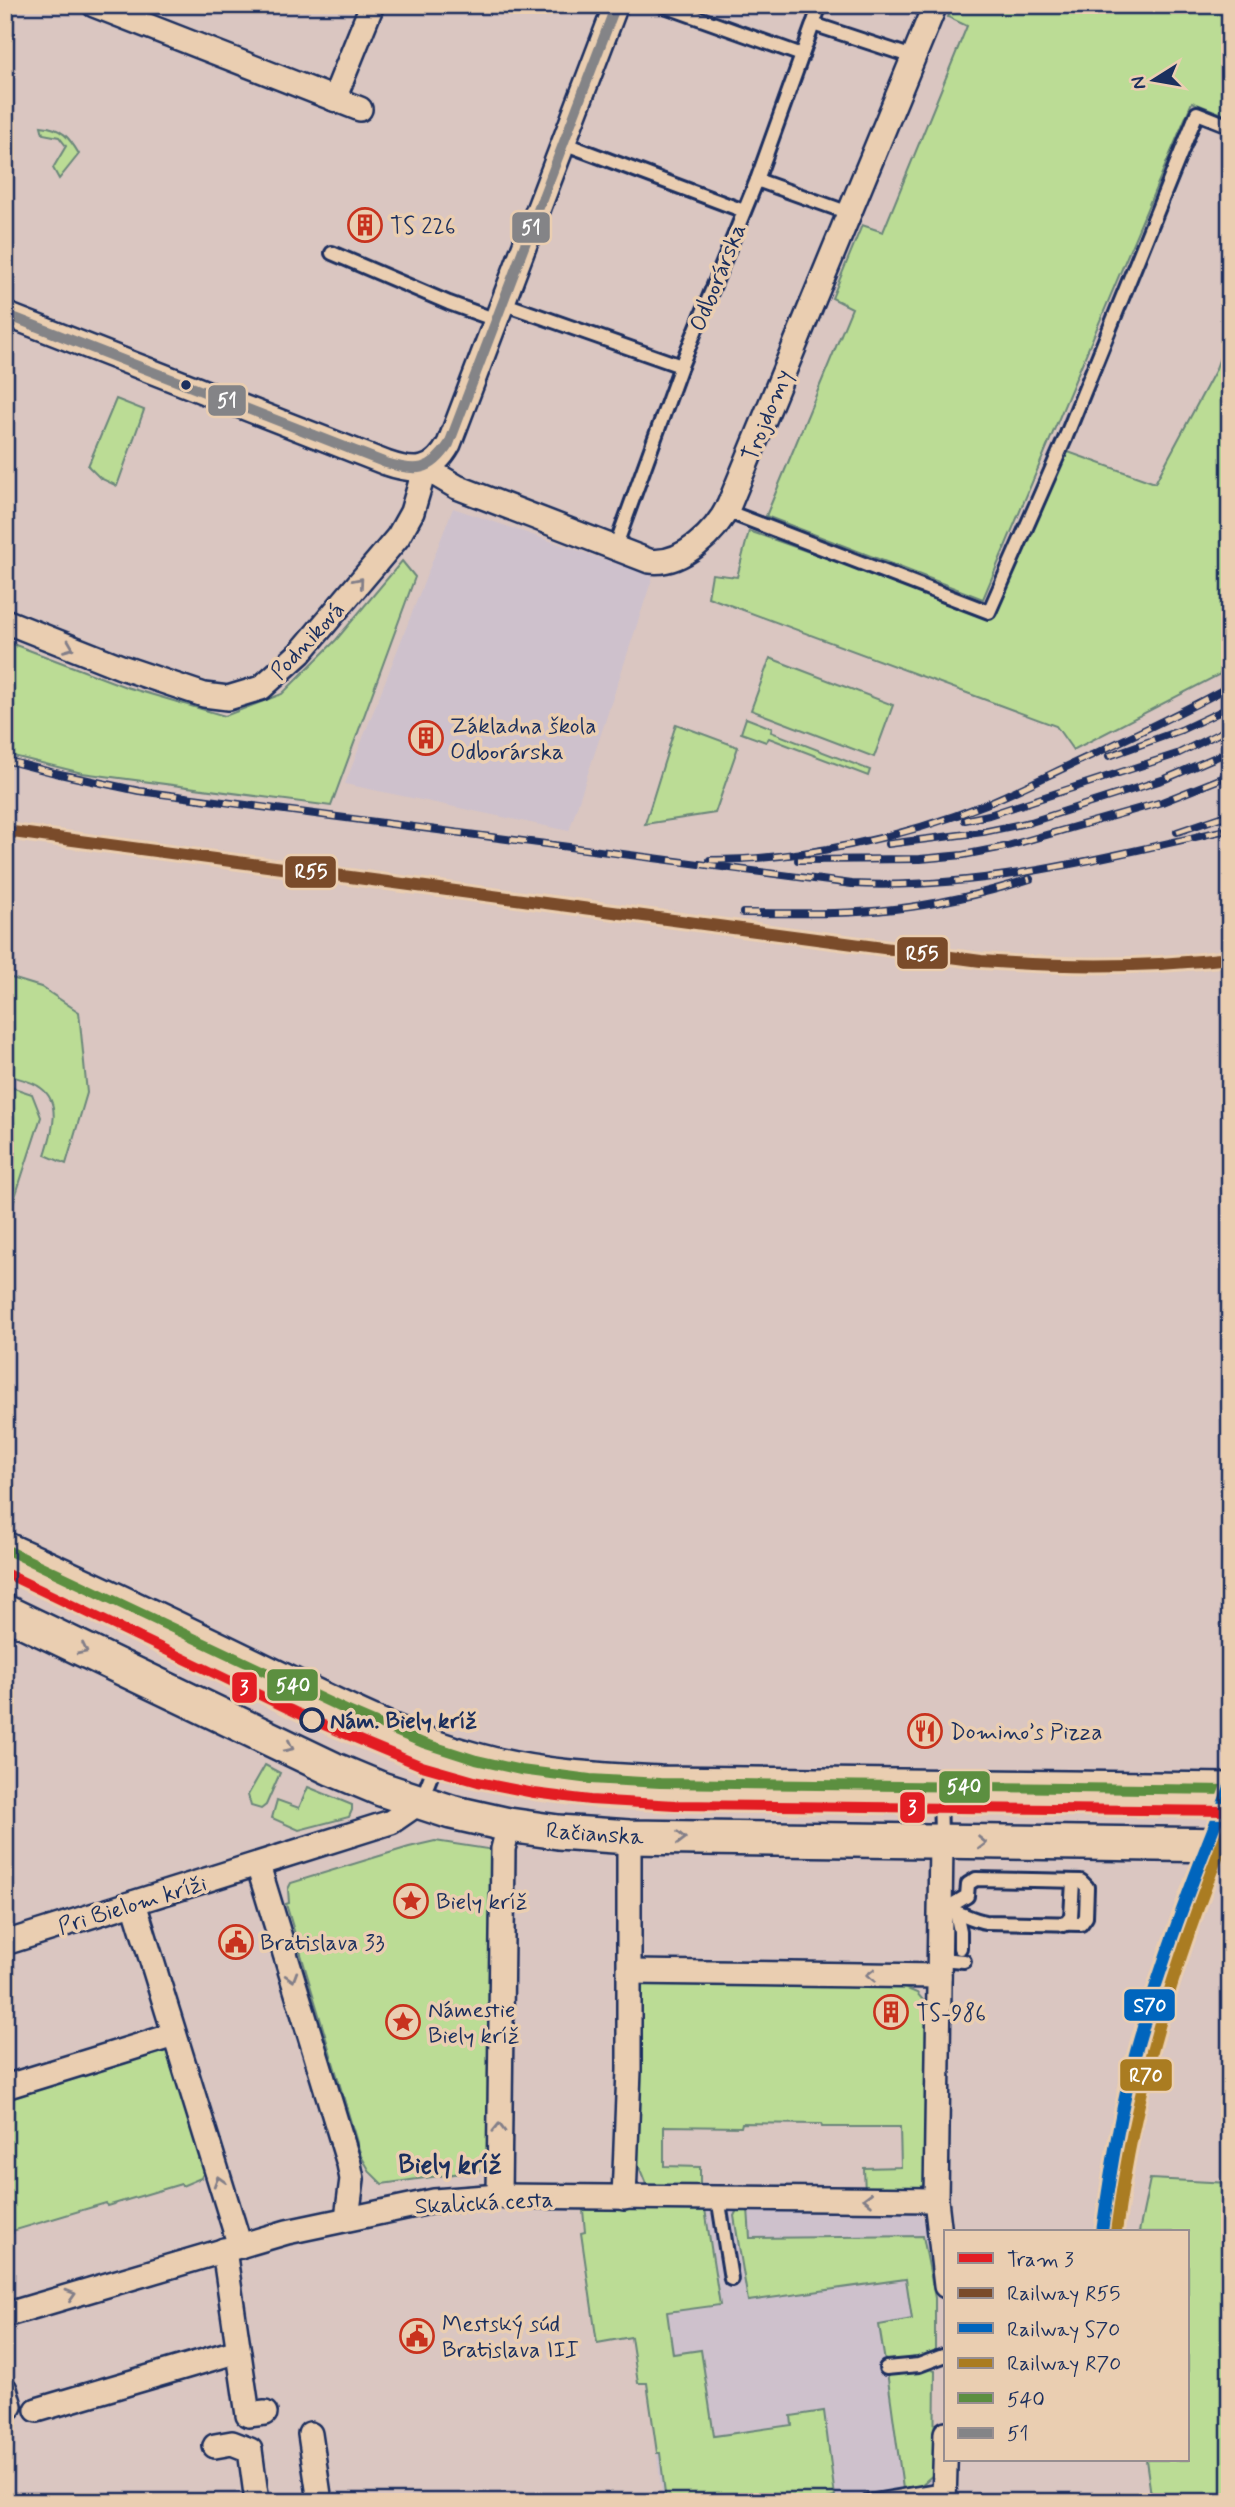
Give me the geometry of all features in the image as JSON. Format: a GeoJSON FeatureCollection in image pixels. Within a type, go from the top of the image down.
{"type":"FeatureCollection","features":[{"type":"Feature","properties":{"kind":"main road"},"geometry":{"type":"LineString","coordinates":[[5,1549],[358,1716],[441,1749],[516,1769],[597,1780],[725,1784],[1230,1790]]}},
{"type":"Feature","properties":{"kind":"main road","name":"Račianska"},"geometry":{"type":"LineString","coordinates":[[5,1612],[341,1773],[420,1802],[509,1825],[629,1837],[1230,1845]]}},
{"type":"Feature","properties":{"kind":"street"},"geometry":{"type":"LineString","coordinates":[[93,5],[360,109]]}},
{"type":"Feature","properties":{"kind":"street"},"geometry":{"type":"LineString","coordinates":[[334,99],[372,5]]}},
{"type":"Feature","properties":{"kind":"street"},"geometry":{"type":"LineString","coordinates":[[5,314],[386,464],[402,469],[425,468],[442,456],[449,444],[616,5]]}},
{"type":"Feature","properties":{"kind":"street","name":"Trojdomy"},"geometry":{"type":"LineString","coordinates":[[425,468],[457,488],[637,558],[659,562],[704,540],[726,511],[934,5]]}},
{"type":"Feature","properties":{"kind":"street","name":"Podniková"},"geometry":{"type":"LineString","coordinates":[[5,621],[121,667],[204,695],[228,698],[261,688],[300,653],[398,537],[412,512],[425,468]]}},
{"type":"Feature","properties":{"kind":"street"},"geometry":{"type":"LineString","coordinates":[[347,2218],[352,2179],[349,2164],[258,1865],[391,1822],[420,1802]]}},
{"type":"Feature","properties":{"kind":"street"},"geometry":{"type":"LineString","coordinates":[[499,2196],[503,1849],[509,1825]]}},
{"type":"Feature","properties":{"kind":"street"},"geometry":{"type":"LineString","coordinates":[[624,2198],[630,1972],[629,1837]]}},
{"type":"Feature","properties":{"kind":"street"},"geometry":{"type":"LineString","coordinates":[[941,1842],[950,1961],[936,2200],[944,2269]]}},
{"type":"Feature","properties":{"kind":"street","name":"Pri Bielom kríži"},"geometry":{"type":"LineString","coordinates":[[5,1943],[258,1865]]}},
{"type":"Feature","properties":{"kind":"street"},"geometry":{"type":"LineString","coordinates":[[134,1903],[174,2035],[232,2248],[239,2351],[248,2415],[265,2413]]}},
{"type":"Feature","properties":{"kind":"street"},"geometry":{"type":"LineString","coordinates":[[630,1972],[950,1961]]}},
{"type":"Feature","properties":{"kind":"street"},"geometry":{"type":"LineString","coordinates":[[5,2087],[174,2035]]}},
{"type":"Feature","properties":{"kind":"street","name":"Skalická cesta"},"geometry":{"type":"LineString","coordinates":[[5,2315],[287,2231],[434,2201],[499,2196],[936,2200]]}},
{"type":"Feature","properties":{"kind":"street"},"geometry":{"type":"LineString","coordinates":[[37,2410],[239,2351]]}},
{"type":"Feature","properties":{"kind":"street"},"geometry":{"type":"LineString","coordinates":[[310,2434],[320,2502]]}},
{"type":"Feature","properties":{"kind":"street"},"geometry":{"type":"LineString","coordinates":[[215,2446],[232,2443],[250,2450],[257,2502]]}},
{"type":"Feature","properties":{"kind":"street"},"geometry":{"type":"LineString","coordinates":[[944,2496],[945,2462]]}},
{"type":"Feature","properties":{"kind":"lane"},"geometry":{"type":"LineString","coordinates":[[662,5],[802,55]]}},
{"type":"Feature","properties":{"kind":"lane","name":"Odborárska"},"geometry":{"type":"LineString","coordinates":[[615,548],[681,366],[757,180],[820,5]]}},
{"type":"Feature","properties":{"kind":"lane"},"geometry":{"type":"LineString","coordinates":[[813,24],[913,57]]}},
{"type":"Feature","properties":{"kind":"lane"},"geometry":{"type":"LineString","coordinates":[[726,511],[989,611],[1065,439],[1197,113],[1230,126]]}},
{"type":"Feature","properties":{"kind":"lane"},"geometry":{"type":"LineString","coordinates":[[563,143],[744,211]]}},
{"type":"Feature","properties":{"kind":"lane"},"geometry":{"type":"LineString","coordinates":[[757,180],[849,213]]}},
{"type":"Feature","properties":{"kind":"lane"},"geometry":{"type":"LineString","coordinates":[[332,253],[449,303],[499,312],[681,366]]}},
{"type":"Feature","properties":{"kind":"lane"},"geometry":{"type":"LineString","coordinates":[[420,1802],[441,1749]]}},
{"type":"Feature","properties":{"kind":"lane"},"geometry":{"type":"LineString","coordinates":[[940,1786],[941,1842]]}},
{"type":"Feature","properties":{"kind":"lane"},"geometry":{"type":"LineString","coordinates":[[976,1879],[988,1884],[1054,1886],[1081,1881],[1087,1887],[1086,1917],[1081,1924],[986,1916],[975,1920],[948,1909],[967,1896],[968,1884],[976,1879]]}},
{"type":"Feature","properties":{"kind":"lane"},"geometry":{"type":"LineString","coordinates":[[718,2197],[731,2280]]}},
{"type":"Feature","properties":{"kind":"lane"},"geometry":{"type":"LineString","coordinates":[[886,2368],[919,2365],[944,2356]]}},
{"type":"Feature","properties":{"kind":"lane"},"geometry":{"type":"LineString","coordinates":[[868,2502],[944,2496]]}},
{"type":"Feature","properties":{"kind":"shaded area"},"geometry":{"type":"Polygon","coordinates":[[[453,508],[653,576],[569,831],[345,784],[453,508]]]}},
{"type":"Feature","properties":{"kind":"shaded area"},"geometry":{"type":"Polygon","coordinates":[[[648,2206],[916,2211],[932,2227],[935,2258],[935,2502],[663,2502],[647,2382],[677,2375],[648,2206]]]}},
{"type":"Feature","properties":{"kind":"green space"},"geometry":{"type":"Polygon","coordinates":[[[953,5],[1230,5],[1230,117],[1192,102],[983,599],[766,516],[852,308],[832,298],[862,225],[883,232],[967,26],[948,17],[953,5]]]}},
{"type":"Feature","properties":{"kind":"green space"},"geometry":{"type":"Polygon","coordinates":[[[41,126],[64,134],[79,154],[59,179],[53,168],[66,146],[59,137],[43,134],[41,126]]]}},
{"type":"Feature","properties":{"kind":"green space"},"geometry":{"type":"Polygon","coordinates":[[[1230,330],[1230,669],[1073,750],[1056,726],[708,597],[712,574],[737,577],[749,531],[989,615],[1057,448],[1155,483],[1215,371],[1230,330]]]}},
{"type":"Feature","properties":{"kind":"green space"},"geometry":{"type":"Polygon","coordinates":[[[116,399],[144,410],[117,486],[100,478],[88,466],[116,399]]]}},
{"type":"Feature","properties":{"kind":"green space"},"geometry":{"type":"Polygon","coordinates":[[[402,561],[415,577],[331,806],[82,773],[5,754],[5,641],[126,687],[225,716],[282,694],[336,640],[402,561]]]}},
{"type":"Feature","properties":{"kind":"green space"},"geometry":{"type":"Polygon","coordinates":[[[770,658],[893,705],[874,757],[751,710],[770,658]]]}},
{"type":"Feature","properties":{"kind":"green space"},"geometry":{"type":"Polygon","coordinates":[[[746,718],[772,728],[771,732],[870,770],[868,776],[769,738],[766,742],[741,733],[746,718]]]}},
{"type":"Feature","properties":{"kind":"green space"},"geometry":{"type":"Polygon","coordinates":[[[676,724],[738,747],[715,813],[645,824],[676,724]]]}},
{"type":"Feature","properties":{"kind":"green space"},"geometry":{"type":"Polygon","coordinates":[[[5,976],[41,987],[79,1012],[87,1093],[66,1164],[45,1155],[54,1120],[52,1102],[48,1095],[34,1083],[5,1074],[5,976]]]}},
{"type":"Feature","properties":{"kind":"green space"},"geometry":{"type":"Polygon","coordinates":[[[5,1085],[32,1094],[41,1117],[5,1228],[5,1085]]]}},
{"type":"Feature","properties":{"kind":"green space"},"geometry":{"type":"Polygon","coordinates":[[[265,1765],[280,1773],[266,1805],[261,1809],[251,1806],[248,1795],[265,1765]]]}},
{"type":"Feature","properties":{"kind":"green space"},"geometry":{"type":"Polygon","coordinates":[[[308,1787],[352,1805],[349,1817],[299,1830],[272,1818],[277,1800],[299,1808],[308,1787]]]}},
{"type":"Feature","properties":{"kind":"green space","name":"Námestie Biely kríž"},"geometry":{"type":"Polygon","coordinates":[[[435,1841],[494,1850],[492,2157],[482,2170],[382,2184],[371,2173],[361,2156],[286,1904],[289,1903],[288,1889],[291,1883],[435,1841]]]}},
{"type":"Feature","properties":{"kind":"green space"},"geometry":{"type":"Polygon","coordinates":[[[640,1980],[893,1983],[917,1993],[929,2007],[927,2171],[923,2185],[914,2191],[865,2194],[864,2168],[901,2167],[900,2127],[742,2123],[741,2127],[664,2126],[664,2166],[700,2167],[700,2193],[654,2193],[646,2184],[637,2162],[640,1980]]]}},
{"type":"Feature","properties":{"kind":"green space"},"geometry":{"type":"Polygon","coordinates":[[[161,2049],[167,2050],[205,2170],[201,2178],[182,2186],[181,2184],[107,2206],[106,2203],[12,2231],[13,2233],[5,2236],[5,2095],[161,2049]]]}},
{"type":"Feature","properties":{"kind":"green space"},"geometry":{"type":"Polygon","coordinates":[[[1150,2179],[1230,2183],[1230,2502],[1152,2502],[1146,2462],[1190,2462],[1190,2230],[1139,2230],[1150,2179]]]}},
{"type":"Feature","properties":{"kind":"green space"},"geometry":{"type":"Polygon","coordinates":[[[586,2207],[705,2209],[720,2305],[667,2312],[673,2354],[701,2350],[714,2436],[792,2425],[791,2416],[824,2411],[835,2497],[826,2499],[826,2502],[666,2502],[647,2383],[638,2383],[631,2337],[597,2343],[581,2233],[585,2232],[583,2210],[586,2207]]]}},
{"type":"Feature","properties":{"kind":"green space"},"geometry":{"type":"Polygon","coordinates":[[[738,2208],[748,2208],[750,2238],[923,2236],[935,2298],[935,2351],[919,2360],[885,2362],[879,2325],[912,2319],[906,2279],[748,2301],[734,2216],[738,2208]]]}},
{"type":"Feature","properties":{"kind":"green space"},"geometry":{"type":"Polygon","coordinates":[[[930,2369],[935,2371],[934,2474],[920,2486],[903,2489],[887,2372],[894,2374],[930,2369]]]}},
{"type":"Feature","properties":{"kind":"railway"},"geometry":{"type":"LineString","coordinates":[[710,860],[779,856],[851,845],[954,816],[1092,755],[1230,686]]}},
{"type":"Feature","properties":{"kind":"railway"},"geometry":{"type":"LineString","coordinates":[[1109,756],[1181,730],[1230,707]]}},
{"type":"Feature","properties":{"kind":"railway"},"geometry":{"type":"LineString","coordinates":[[965,820],[989,815],[1177,754],[1230,728]]}},
{"type":"Feature","properties":{"kind":"railway"},"geometry":{"type":"LineString","coordinates":[[888,844],[983,832],[1031,822],[1165,779],[1230,751]]}},
{"type":"Feature","properties":{"kind":"railway"},"geometry":{"type":"LineString","coordinates":[[5,760],[139,791],[852,884],[900,885],[995,877],[1090,860],[1230,829]]}},
{"type":"Feature","properties":{"kind":"railway"},"geometry":{"type":"LineString","coordinates":[[798,860],[920,859],[963,855],[1004,847],[1162,802],[1230,775]]}},
{"type":"Feature","properties":{"kind":"railway"},"geometry":{"type":"LineString","coordinates":[[1177,832],[1230,814]]}},
{"type":"Feature","properties":{"kind":"railway"},"geometry":{"type":"LineString","coordinates":[[743,913],[837,913],[894,909],[963,897],[1030,879]]}},
{"type":"Feature","properties":{"kind":"tram line","name":"3"},"geometry":{"type":"LineString","coordinates":[[5,1573],[314,1721],[422,1766],[478,1782],[534,1793],[590,1800],[675,1805],[1230,1811]]}},
{"type":"Feature","properties":{"kind":"rail line","name":"R55"},"geometry":{"type":"LineString","coordinates":[[5,831],[981,961],[1106,966],[1230,958]]}},
{"type":"Feature","properties":{"kind":"rail line","name":"S70"},"geometry":{"type":"LineString","coordinates":[[1102,2230],[1119,2123],[1144,2024],[1178,1922],[1230,1787]]}},
{"type":"Feature","properties":{"kind":"rail line","name":"R70"},"geometry":{"type":"LineString","coordinates":[[1116,2230],[1134,2126],[1160,2025],[1192,1925],[1230,1824]]}},
{"type":"Feature","properties":{"kind":"transit line","name":"51"},"geometry":{"type":"LineString","coordinates":[[5,314],[386,463],[406,468],[429,465],[449,444],[616,5]]}},
{"type":"Feature","properties":{"kind":"transit line","name":"540"},"geometry":{"type":"LineString","coordinates":[[5,1549],[346,1710],[423,1743],[476,1760],[521,1770],[590,1779],[660,1783],[1230,1790]]}},
{"type":"Feature","properties":{"kind":"place","name":"TS 226"},"geometry":{"type":"Point","coordinates":[365,225]}},
{"type":"Feature","properties":{"kind":"place","name":"Základna škola Odborárska"},"geometry":{"type":"Point","coordinates":[426,738]}},
{"type":"Feature","properties":{"kind":"place","name":"Nám. Biely kríž"},"geometry":{"type":"Point","coordinates":[312,1720]}},
{"type":"Feature","properties":{"kind":"place","name":"Domino’s Pizza"},"geometry":{"type":"Point","coordinates":[925,1731]}},
{"type":"Feature","properties":{"kind":"place","name":"Biely kríž"},"geometry":{"type":"Point","coordinates":[411,1901]}},
{"type":"Feature","properties":{"kind":"place","name":"Bratislava 33"},"geometry":{"type":"Point","coordinates":[236,1942]}},
{"type":"Feature","properties":{"kind":"place","name":"TS-986"},"geometry":{"type":"Point","coordinates":[891,2012]}},
{"type":"Feature","properties":{"kind":"place","name":"Námestie Biely kríž"},"geometry":{"type":"Point","coordinates":[403,2022]}},
{"type":"Feature","properties":{"kind":"place","name":"Mestský súd Bratislava III"},"geometry":{"type":"Point","coordinates":[417,2336]}},
{"type":"Feature","properties":{"kind":"district","name":"Biely kríž"},"geometry":{"type":"Point","coordinates":[450,2164]}}]}
